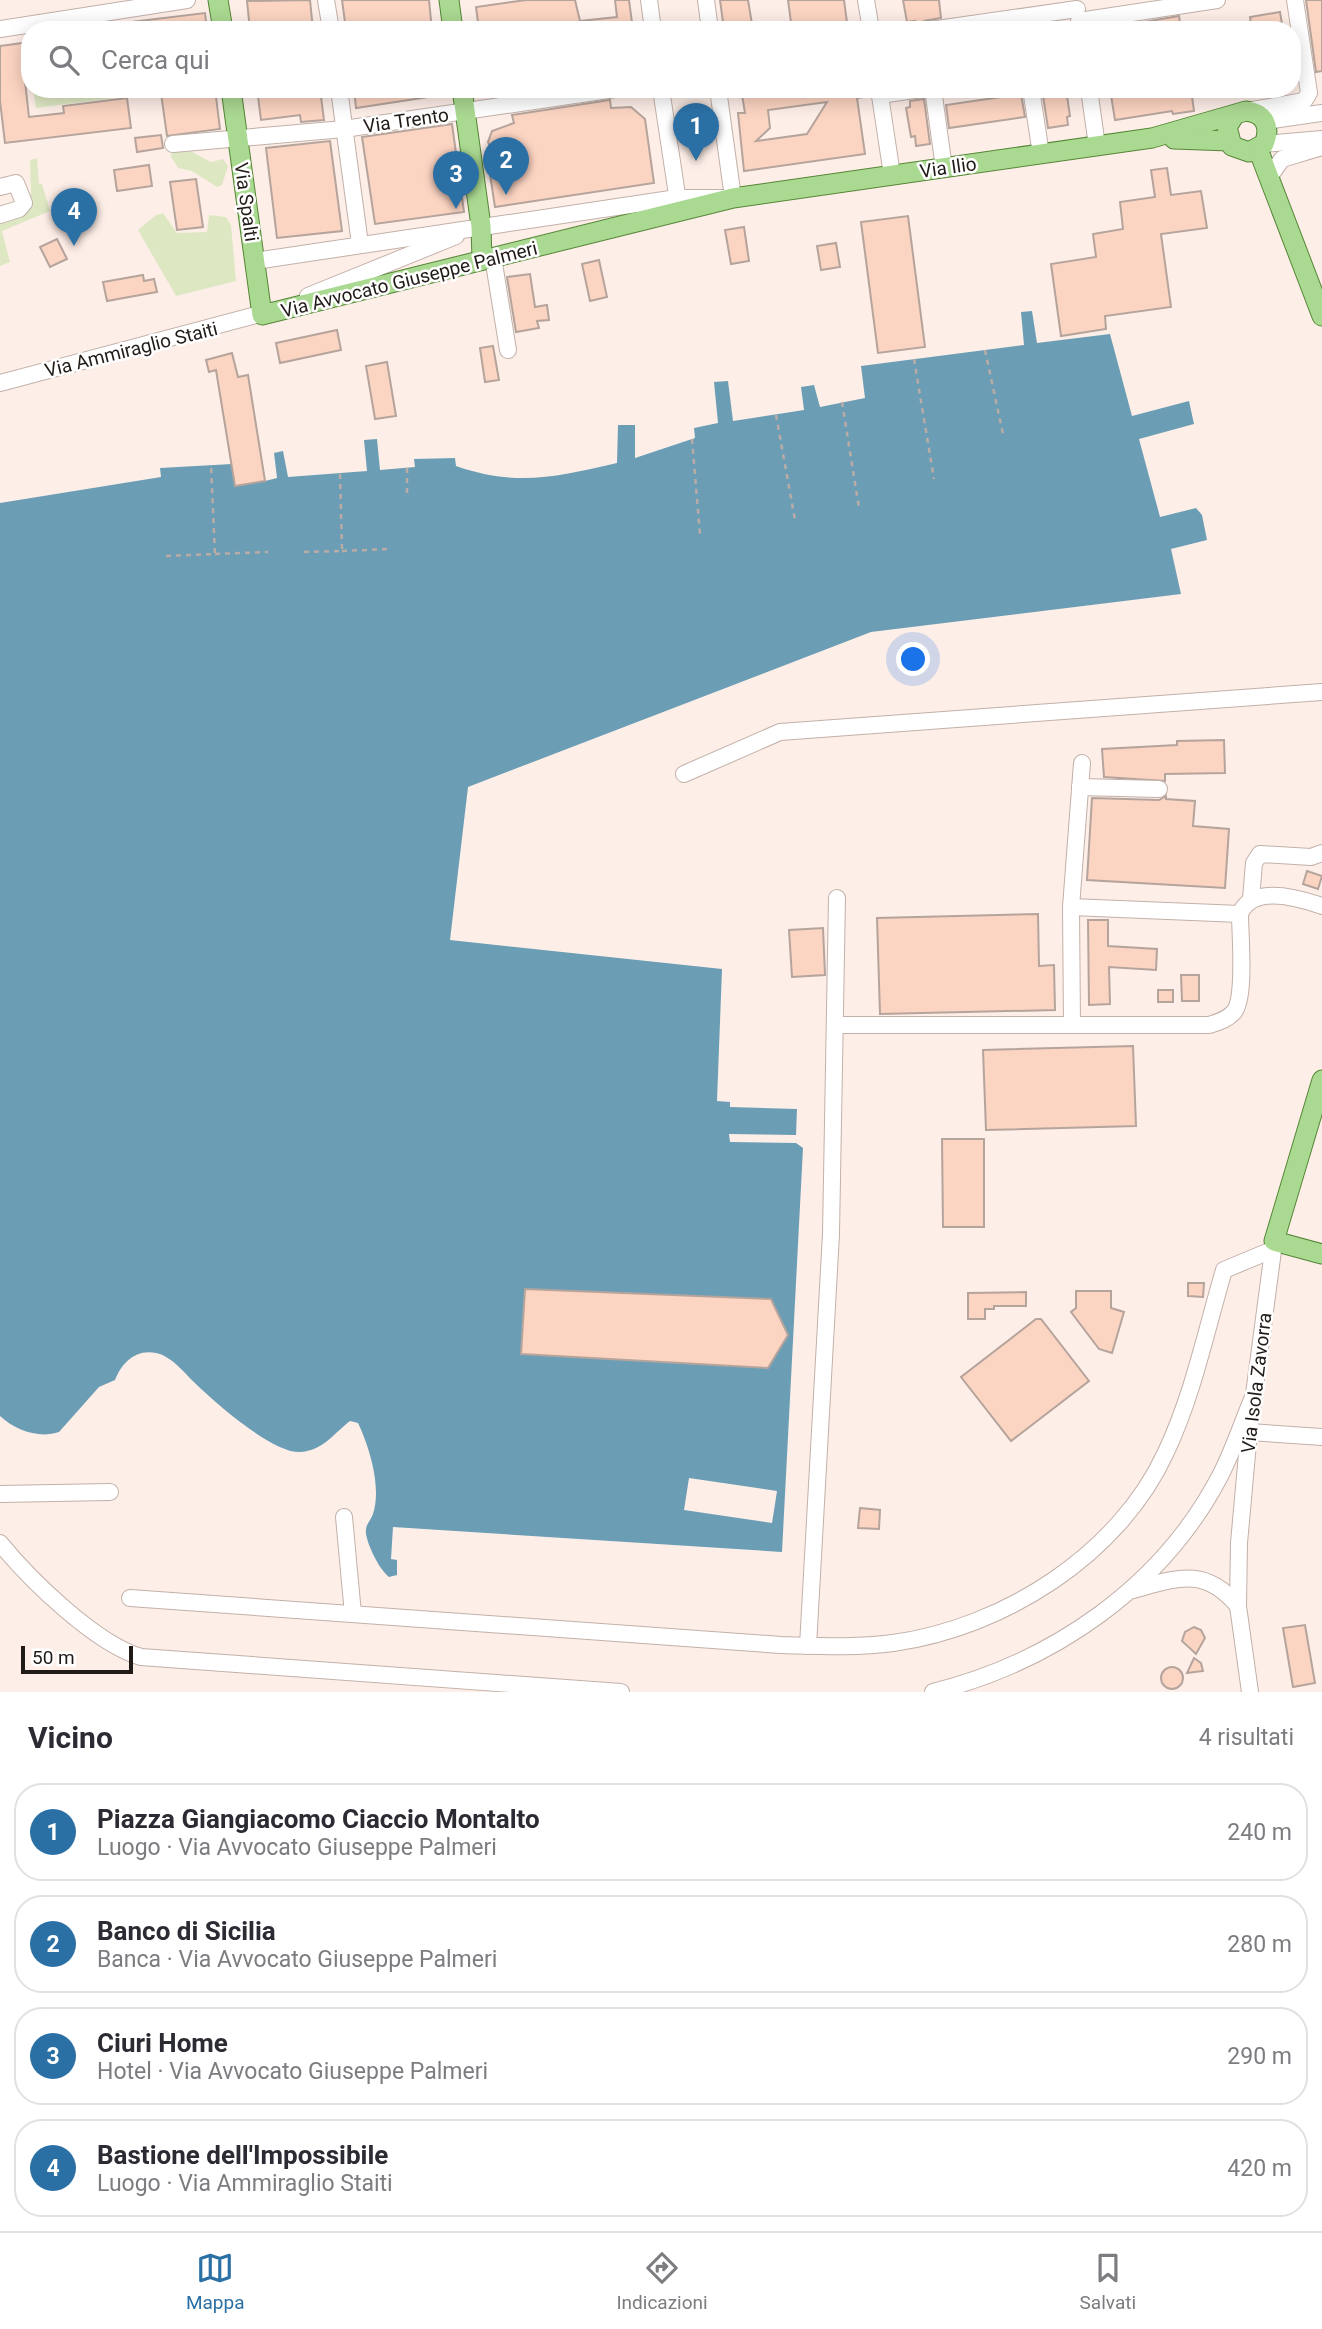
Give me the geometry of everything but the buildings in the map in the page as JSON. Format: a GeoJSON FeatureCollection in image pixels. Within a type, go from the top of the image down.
{"type":"FeatureCollection","features":[{"type":"Feature","properties":{"kind":"main road"},"geometry":{"type":"LineString","coordinates":[[218,0],[222,21]]}},
{"type":"Feature","properties":{"kind":"main road"},"geometry":{"type":"LineString","coordinates":[[449,0],[452,21]]}},
{"type":"Feature","properties":{"kind":"main road","name":"Via Spalti"},"geometry":{"type":"LineString","coordinates":[[232,98],[262,315]]}},
{"type":"Feature","properties":{"kind":"main road"},"geometry":{"type":"LineString","coordinates":[[464,98],[488,259]]}},
{"type":"Feature","properties":{"kind":"main road"},"geometry":{"type":"LineString","coordinates":[[1248,146],[1268,135],[1265,121],[1257,114],[1240,114],[1227,127],[1248,146],[1270,176],[1276,202]]}},
{"type":"Feature","properties":{"kind":"main road","name":"Via Ilio"},"geometry":{"type":"LineString","coordinates":[[670,206],[1152,138],[1240,114]]}},
{"type":"Feature","properties":{"kind":"main road","name":"Via Ilio"},"geometry":{"type":"LineString","coordinates":[[1152,138],[1248,146]]}},
{"type":"Feature","properties":{"kind":"main road"},"geometry":{"type":"LineString","coordinates":[[1248,146],[1276,202],[1322,316]]}},
{"type":"Feature","properties":{"kind":"main road","name":"Via Avvocato Giuseppe Palmeri"},"geometry":{"type":"LineString","coordinates":[[262,315],[488,259],[670,206]]}},
{"type":"Feature","properties":{"kind":"main road","name":"Via Isola Zavorra"},"geometry":{"type":"LineString","coordinates":[[1273,1245],[1322,1080]]}},
{"type":"Feature","properties":{"kind":"main road"},"geometry":{"type":"LineString","coordinates":[[1273,1245],[1322,1254]]}},
{"type":"Feature","properties":{"kind":"street"},"geometry":{"type":"LineString","coordinates":[[52,21],[187,0]]}},
{"type":"Feature","properties":{"kind":"street"},"geometry":{"type":"LineString","coordinates":[[327,0],[330,21]]}},
{"type":"Feature","properties":{"kind":"street"},"geometry":{"type":"LineString","coordinates":[[649,0],[652,21]]}},
{"type":"Feature","properties":{"kind":"street"},"geometry":{"type":"LineString","coordinates":[[705,0],[708,21]]}},
{"type":"Feature","properties":{"kind":"street"},"geometry":{"type":"LineString","coordinates":[[866,0],[870,21]]}},
{"type":"Feature","properties":{"kind":"street"},"geometry":{"type":"LineString","coordinates":[[1019,21],[1217,0]]}},
{"type":"Feature","properties":{"kind":"street"},"geometry":{"type":"LineString","coordinates":[[1295,0],[1298,21]]}},
{"type":"Feature","properties":{"kind":"street"},"geometry":{"type":"LineString","coordinates":[[0,29],[21,26]]}},
{"type":"Feature","properties":{"kind":"street"},"geometry":{"type":"LineString","coordinates":[[1240,114],[1304,101],[1309,93],[1301,40]]}},
{"type":"Feature","properties":{"kind":"street"},"geometry":{"type":"LineString","coordinates":[[340,98],[360,244]]}},
{"type":"Feature","properties":{"kind":"street","name":"Via Trento"},"geometry":{"type":"LineString","coordinates":[[173,144],[239,141],[344,129],[554,98]]}},
{"type":"Feature","properties":{"kind":"street"},"geometry":{"type":"LineString","coordinates":[[662,98],[670,206]]}},
{"type":"Feature","properties":{"kind":"street"},"geometry":{"type":"LineString","coordinates":[[720,98],[739,197]]}},
{"type":"Feature","properties":{"kind":"street"},"geometry":{"type":"LineString","coordinates":[[881,98],[892,175]]}},
{"type":"Feature","properties":{"kind":"street"},"geometry":{"type":"LineString","coordinates":[[934,98],[944,167]]}},
{"type":"Feature","properties":{"kind":"street"},"geometry":{"type":"LineString","coordinates":[[1032,98],[1041,154]]}},
{"type":"Feature","properties":{"kind":"street"},"geometry":{"type":"LineString","coordinates":[[1090,98],[1097,146]]}},
{"type":"Feature","properties":{"kind":"street"},"geometry":{"type":"LineString","coordinates":[[1265,121],[1322,113]]}},
{"type":"Feature","properties":{"kind":"street"},"geometry":{"type":"LineString","coordinates":[[1248,146],[1322,139]]}},
{"type":"Feature","properties":{"kind":"street"},"geometry":{"type":"LineString","coordinates":[[1270,176],[1282,159],[1322,147]]}},
{"type":"Feature","properties":{"kind":"street"},"geometry":{"type":"LineString","coordinates":[[0,187],[16,183],[24,203],[19,209],[0,215]]}},
{"type":"Feature","properties":{"kind":"street","name":"Via Avvocato Giuseppe Palmeri"},"geometry":{"type":"LineString","coordinates":[[255,261],[481,226],[670,206]]}},
{"type":"Feature","properties":{"kind":"street","name":"Via Avvocato Giuseppe Palmeri"},"geometry":{"type":"LineString","coordinates":[[262,315],[481,226]]}},
{"type":"Feature","properties":{"kind":"street"},"geometry":{"type":"LineString","coordinates":[[488,259],[508,350]]}},
{"type":"Feature","properties":{"kind":"street","name":"Via Ammiraglio Staiti"},"geometry":{"type":"LineString","coordinates":[[0,383],[262,315]]}},
{"type":"Feature","properties":{"kind":"street"},"geometry":{"type":"LineString","coordinates":[[684,774],[780,732],[1322,692]]}},
{"type":"Feature","properties":{"kind":"street"},"geometry":{"type":"LineString","coordinates":[[1072,1025],[1072,907],[1082,763]]}},
{"type":"Feature","properties":{"kind":"street"},"geometry":{"type":"LineString","coordinates":[[1080,787],[1159,789]]}},
{"type":"Feature","properties":{"kind":"street"},"geometry":{"type":"LineString","coordinates":[[835,1025],[1209,1025],[1225,1020],[1235,1012],[1240,998],[1240,914],[1251,899],[1254,863],[1260,854],[1311,856],[1322,853]]}},
{"type":"Feature","properties":{"kind":"street"},"geometry":{"type":"LineString","coordinates":[[1251,899],[1261,896],[1298,898],[1322,906]]}},
{"type":"Feature","properties":{"kind":"street"},"geometry":{"type":"LineString","coordinates":[[808,1646],[831,1234],[836,898]]}},
{"type":"Feature","properties":{"kind":"street"},"geometry":{"type":"LineString","coordinates":[[1072,907],[1240,914]]}},
{"type":"Feature","properties":{"kind":"street"},"geometry":{"type":"LineString","coordinates":[[130,1598],[808,1646],[846,1647],[894,1643],[941,1632],[999,1609],[1079,1562],[1116,1528],[1145,1490],[1166,1454],[1182,1414],[1224,1270],[1273,1245]]}},
{"type":"Feature","properties":{"kind":"street","name":"Via Isola Zavorra"},"geometry":{"type":"LineString","coordinates":[[1250,1692],[1238,1605],[1239,1543],[1249,1432],[1273,1245]]}},
{"type":"Feature","properties":{"kind":"street"},"geometry":{"type":"LineString","coordinates":[[933,1692],[988,1677],[1025,1660],[1102,1614],[1132,1590],[1164,1555],[1202,1505],[1220,1476],[1254,1397]]}},
{"type":"Feature","properties":{"kind":"street"},"geometry":{"type":"LineString","coordinates":[[1249,1432],[1322,1437],[1322,1430]]}},
{"type":"Feature","properties":{"kind":"street"},"geometry":{"type":"LineString","coordinates":[[0,1494],[110,1492]]}},
{"type":"Feature","properties":{"kind":"street"},"geometry":{"type":"LineString","coordinates":[[344,1517],[353,1614]]}},
{"type":"Feature","properties":{"kind":"street"},"geometry":{"type":"LineString","coordinates":[[3,1549],[92,1632],[113,1647],[141,1657],[621,1692]]}},
{"type":"Feature","properties":{"kind":"street"},"geometry":{"type":"LineString","coordinates":[[1132,1590],[1163,1582],[1199,1579],[1223,1588],[1238,1605]]}},
{"type":"Feature","properties":{"kind":"path"},"geometry":{"type":"LineString","coordinates":[[985,350],[1003,434]]}},
{"type":"Feature","properties":{"kind":"path"},"geometry":{"type":"LineString","coordinates":[[914,359],[934,479]]}},
{"type":"Feature","properties":{"kind":"path"},"geometry":{"type":"LineString","coordinates":[[842,402],[859,508]]}},
{"type":"Feature","properties":{"kind":"path"},"geometry":{"type":"LineString","coordinates":[[776,415],[795,520]]}},
{"type":"Feature","properties":{"kind":"path"},"geometry":{"type":"LineString","coordinates":[[692,439],[700,536]]}},
{"type":"Feature","properties":{"kind":"path"},"geometry":{"type":"LineString","coordinates":[[211,465],[215,554]]}},
{"type":"Feature","properties":{"kind":"path"},"geometry":{"type":"LineString","coordinates":[[407,468],[407,493]]}},
{"type":"Feature","properties":{"kind":"path"},"geometry":{"type":"LineString","coordinates":[[340,474],[342,551]]}},
{"type":"Feature","properties":{"kind":"path"},"geometry":{"type":"LineString","coordinates":[[304,552],[388,549]]}},
{"type":"Feature","properties":{"kind":"path"},"geometry":{"type":"LineString","coordinates":[[166,556],[268,552]]}},
{"type":"Feature","properties":{"kind":"green space"},"geometry":{"type":"Polygon","coordinates":[[[34,98],[114,98],[36,108],[34,98]]]}},
{"type":"Feature","properties":{"kind":"green space"},"geometry":{"type":"Polygon","coordinates":[[[181,146],[211,162],[223,159],[228,166],[222,185],[217,187],[192,171],[178,168],[170,155],[181,146]]]}},
{"type":"Feature","properties":{"kind":"green space"},"geometry":{"type":"Polygon","coordinates":[[[37,158],[39,184],[42,184],[50,211],[2,231],[10,262],[0,266],[0,223],[26,210],[31,194],[30,160],[37,158]]]}},
{"type":"Feature","properties":{"kind":"green space"},"geometry":{"type":"Polygon","coordinates":[[[163,213],[177,233],[207,232],[209,215],[226,217],[231,225],[236,281],[176,296],[138,230],[156,215],[163,213]]]}},
{"type":"Feature","properties":{"kind":"water"},"geometry":{"type":"Polygon","coordinates":[[[1032,311],[1037,343],[1110,334],[1132,416],[1189,401],[1194,424],[1139,439],[1160,517],[1196,508],[1202,515],[1207,540],[1171,549],[1181,594],[871,632],[468,787],[450,940],[722,969],[717,1101],[730,1102],[730,1107],[797,1109],[796,1135],[729,1134],[730,1142],[796,1143],[803,1148],[782,1552],[393,1527],[391,1559],[397,1560],[397,1575],[389,1577],[374,1557],[366,1534],[373,1514],[376,1492],[370,1455],[358,1423],[350,1421],[328,1440],[309,1451],[290,1451],[247,1427],[168,1358],[148,1352],[130,1359],[115,1380],[99,1387],[59,1432],[35,1434],[0,1416],[0,503],[161,477],[160,468],[232,464],[265,481],[277,478],[274,453],[283,451],[288,477],[367,471],[364,440],[377,439],[380,470],[415,467],[414,459],[455,458],[456,466],[498,476],[556,476],[617,463],[618,425],[635,425],[635,458],[695,438],[694,428],[718,423],[714,382],[728,381],[733,421],[804,410],[801,387],[814,385],[820,407],[865,398],[861,366],[1024,345],[1021,312],[1032,311]]]}},
{"type":"Feature","properties":{"kind":"pier"},"geometry":{"type":"Polygon","coordinates":[[[689,1478],[777,1491],[772,1523],[684,1510],[689,1478]]]}},
{"type":"Feature","properties":{"kind":"place","name":"Piazza Giangiacomo Ciaccio Montalto"},"geometry":{"type":"Point","coordinates":[696,161]}},
{"type":"Feature","properties":{"kind":"place","name":"Banco di Sicilia"},"geometry":{"type":"Point","coordinates":[506,195]}},
{"type":"Feature","properties":{"kind":"place","name":"Ciuri Home"},"geometry":{"type":"Point","coordinates":[456,209]}},
{"type":"Feature","properties":{"kind":"place","name":"Bastione dell'Impossibile"},"geometry":{"type":"Point","coordinates":[74,246]}}]}
